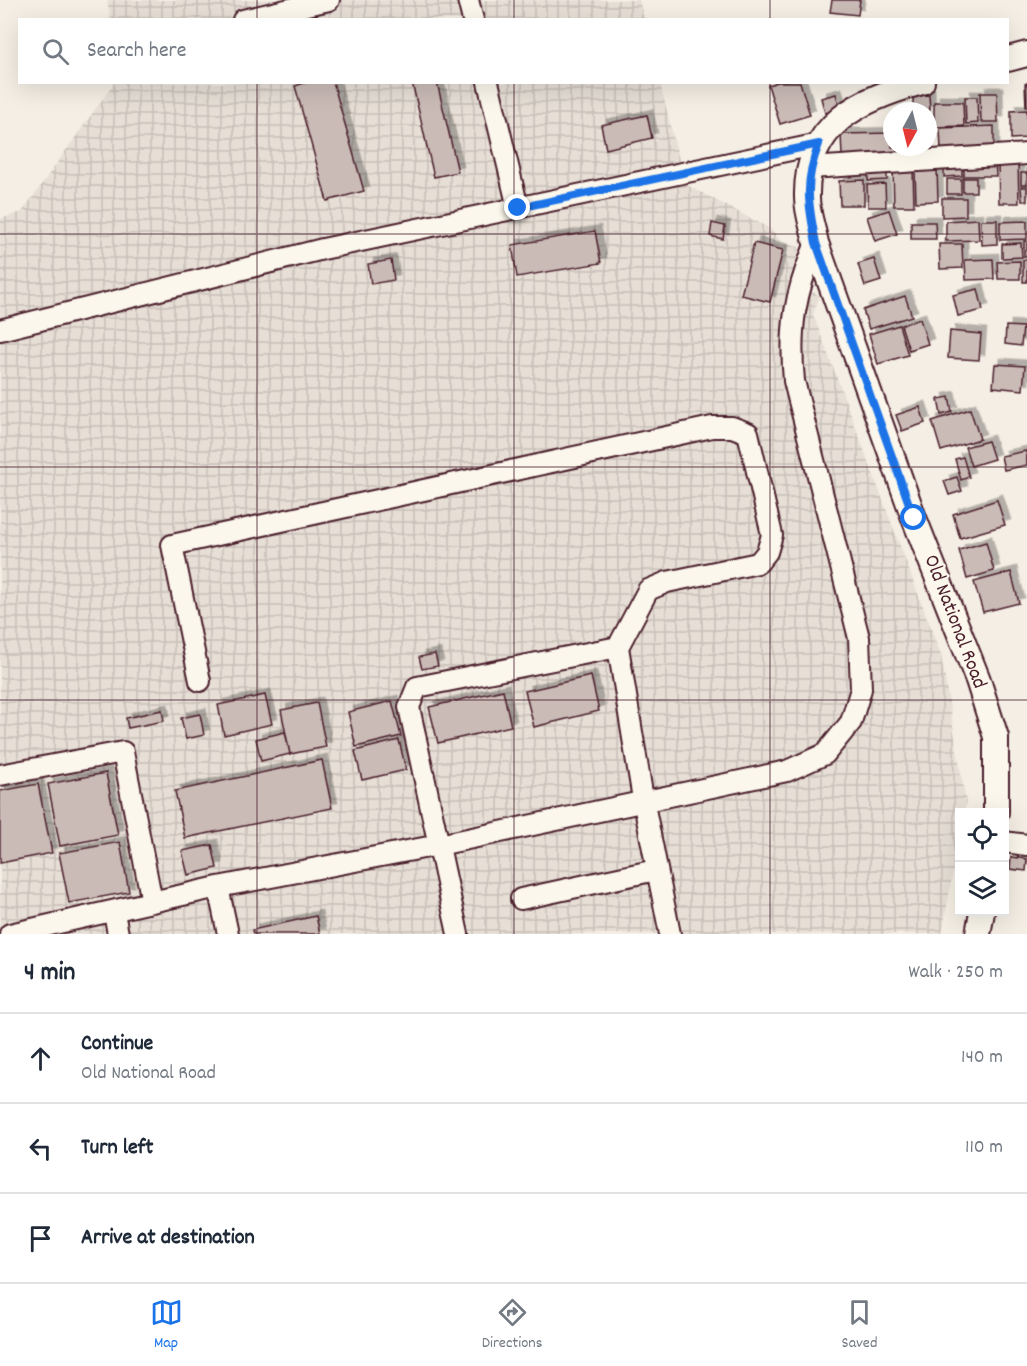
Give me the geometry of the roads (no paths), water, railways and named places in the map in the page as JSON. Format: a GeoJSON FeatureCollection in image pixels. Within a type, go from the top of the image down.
{"type":"FeatureCollection","features":[{"type":"Feature","properties":{"kind":"main road"},"geometry":{"type":"LineString","coordinates":[[1009,59],[1027,54]]}},
{"type":"Feature","properties":{"kind":"main road","name":"Old National Road"},"geometry":{"type":"LineString","coordinates":[[915,84],[880,94],[835,120],[819,144],[810,168],[807,198],[816,243],[914,518],[978,680],[996,737],[996,808]]}},
{"type":"Feature","properties":{"kind":"main road"},"geometry":{"type":"LineString","coordinates":[[978,934],[981,916]]}},
{"type":"Feature","properties":{"kind":"street"},"geometry":{"type":"LineString","coordinates":[[252,18],[329,0]]}},
{"type":"Feature","properties":{"kind":"street"},"geometry":{"type":"LineString","coordinates":[[468,0],[472,18]]}},
{"type":"Feature","properties":{"kind":"street"},"geometry":{"type":"LineString","coordinates":[[488,84],[518,208]]}},
{"type":"Feature","properties":{"kind":"street"},"geometry":{"type":"LineString","coordinates":[[0,330],[323,249],[819,144]]}},
{"type":"Feature","properties":{"kind":"street"},"geometry":{"type":"LineString","coordinates":[[810,168],[1027,154]]}},
{"type":"Feature","properties":{"kind":"street"},"geometry":{"type":"LineString","coordinates":[[10,934],[218,887],[439,845],[643,799],[787,771],[825,754],[850,722],[861,689],[859,638],[794,381],[790,342],[799,284],[816,243]]}},
{"type":"Feature","properties":{"kind":"street"},"geometry":{"type":"LineString","coordinates":[[200,681],[172,545],[712,427],[732,427],[748,433],[772,536],[767,552],[758,563],[667,582],[648,590],[618,647],[643,799],[670,934]]}},
{"type":"Feature","properties":{"kind":"street"},"geometry":{"type":"LineString","coordinates":[[458,934],[410,707],[417,687],[618,647]]}},
{"type":"Feature","properties":{"kind":"street"},"geometry":{"type":"LineString","coordinates":[[0,775],[123,752],[152,902]]}},
{"type":"Feature","properties":{"kind":"street"},"geometry":{"type":"LineString","coordinates":[[1009,843],[1027,845]]}},
{"type":"Feature","properties":{"kind":"street"},"geometry":{"type":"LineString","coordinates":[[521,899],[656,870]]}},
{"type":"Feature","properties":{"kind":"street"},"geometry":{"type":"LineString","coordinates":[[218,887],[228,934]]}},
{"type":"Feature","properties":{"kind":"street"},"geometry":{"type":"LineString","coordinates":[[114,912],[118,934]]}}]}
